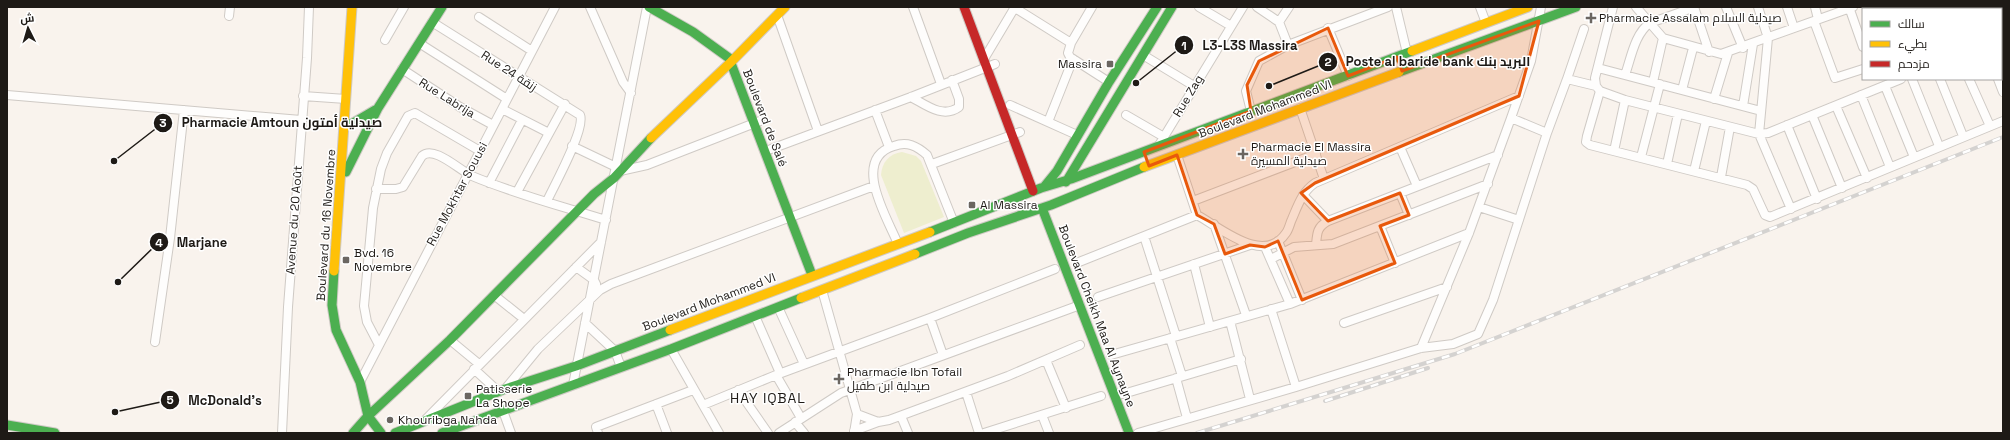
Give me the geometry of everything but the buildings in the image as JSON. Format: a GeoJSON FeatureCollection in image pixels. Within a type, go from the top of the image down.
{"type":"FeatureCollection","features":[{"type":"Feature","properties":{"kind":"street"},"geometry":{"type":"LineString","coordinates":[[229,16],[230,7]]}},
{"type":"Feature","properties":{"kind":"street","name":"Avenue du 20 Août"},"geometry":{"type":"LineString","coordinates":[[282,433],[288,307],[301,120],[307,58],[309,7]]}},
{"type":"Feature","properties":{"kind":"street","name":"Boulevard du 16 Novembre"},"geometry":{"type":"LineString","coordinates":[[352,7],[345,125],[353,135],[341,183],[332,313],[336,330],[360,382],[368,416]]}},
{"type":"Feature","properties":{"kind":"street"},"geometry":{"type":"LineString","coordinates":[[385,40],[404,7]]}},
{"type":"Feature","properties":{"kind":"street"},"geometry":{"type":"LineString","coordinates":[[341,183],[353,135],[373,111],[442,7]]}},
{"type":"Feature","properties":{"kind":"street","name":"Rue Mokhtar Souusi"},"geometry":{"type":"LineString","coordinates":[[360,382],[554,7]]}},
{"type":"Feature","properties":{"kind":"street"},"geometry":{"type":"LineString","coordinates":[[590,7],[623,82],[630,93]]}},
{"type":"Feature","properties":{"kind":"street"},"geometry":{"type":"LineString","coordinates":[[573,385],[648,7]]}},
{"type":"Feature","properties":{"kind":"street","name":"Boulevard de Salé"},"geometry":{"type":"LineString","coordinates":[[648,7],[734,59]]}},
{"type":"Feature","properties":{"kind":"street","name":"Boulevard de Salé"},"geometry":{"type":"LineString","coordinates":[[665,7],[703,31],[734,59],[792,216],[815,273]]}},
{"type":"Feature","properties":{"kind":"street"},"geometry":{"type":"LineString","coordinates":[[353,433],[368,416],[450,340],[616,172],[734,59],[785,7]]}},
{"type":"Feature","properties":{"kind":"street"},"geometry":{"type":"LineString","coordinates":[[913,7],[941,84]]}},
{"type":"Feature","properties":{"kind":"street"},"geometry":{"type":"LineString","coordinates":[[964,7],[1010,105],[1016,133]]}},
{"type":"Feature","properties":{"kind":"street"},"geometry":{"type":"LineString","coordinates":[[973,7],[990,50],[989,63],[1039,189]]}},
{"type":"Feature","properties":{"kind":"street"},"geometry":{"type":"LineString","coordinates":[[1092,7],[1071,43],[1068,53],[1073,59],[1108,82]]}},
{"type":"Feature","properties":{"kind":"street"},"geometry":{"type":"LineString","coordinates":[[1039,189],[1057,171],[1108,82],[1157,7]]}},
{"type":"Feature","properties":{"kind":"street"},"geometry":{"type":"LineString","coordinates":[[1055,201],[1172,7]]}},
{"type":"Feature","properties":{"kind":"street"},"geometry":{"type":"LineString","coordinates":[[1199,7],[1231,26]]}},
{"type":"Feature","properties":{"kind":"street","name":"Rue Zag"},"geometry":{"type":"LineString","coordinates":[[1161,141],[1243,7]]}},
{"type":"Feature","properties":{"kind":"street"},"geometry":{"type":"LineString","coordinates":[[1257,7],[1279,22],[1288,45]]}},
{"type":"Feature","properties":{"kind":"street"},"geometry":{"type":"LineString","coordinates":[[1279,22],[1289,7]]}},
{"type":"Feature","properties":{"kind":"street"},"geometry":{"type":"LineString","coordinates":[[1251,111],[1246,91],[1259,61],[1288,45],[1328,28],[1388,7]]}},
{"type":"Feature","properties":{"kind":"street"},"geometry":{"type":"LineString","coordinates":[[1396,7],[1407,52]]}},
{"type":"Feature","properties":{"kind":"street"},"geometry":{"type":"LineString","coordinates":[[1480,7],[1486,22]]}},
{"type":"Feature","properties":{"kind":"street","name":"Boulevard Mohammed VI"},"geometry":{"type":"LineString","coordinates":[[395,433],[502,391],[576,366],[815,273],[954,223],[1039,189],[1144,152],[1161,141],[1213,126],[1528,7]]}},
{"type":"Feature","properties":{"kind":"street"},"geometry":{"type":"LineString","coordinates":[[1422,348],[1448,287],[1488,184],[1519,96],[1531,61],[1541,7]]}},
{"type":"Feature","properties":{"kind":"street","name":"Boulevard Mohammed VI"},"geometry":{"type":"LineString","coordinates":[[1040,209],[1055,201],[1300,108],[1576,7]]}},
{"type":"Feature","properties":{"kind":"street"},"geometry":{"type":"LineString","coordinates":[[1613,7],[1598,68],[1598,88],[1586,142],[1590,145],[1694,170],[1747,185],[1753,189],[1767,217],[1775,216],[1791,210],[1939,146],[2003,121]]}},
{"type":"Feature","properties":{"kind":"street"},"geometry":{"type":"LineString","coordinates":[[1636,7],[1663,38],[1693,48],[1721,54],[1743,48],[1850,8],[1862,44]]}},
{"type":"Feature","properties":{"kind":"street"},"geometry":{"type":"LineString","coordinates":[[1625,75],[1639,36],[1644,27],[1650,23],[1695,7],[1709,52]]}},
{"type":"Feature","properties":{"kind":"street"},"geometry":{"type":"LineString","coordinates":[[1726,7],[1743,48]]}},
{"type":"Feature","properties":{"kind":"street"},"geometry":{"type":"LineString","coordinates":[[1758,7],[1768,38],[1759,134],[1791,210]]}},
{"type":"Feature","properties":{"kind":"street"},"geometry":{"type":"LineString","coordinates":[[1787,7],[1794,28]]}},
{"type":"Feature","properties":{"kind":"street"},"geometry":{"type":"LineString","coordinates":[[1815,7],[1816,20],[1835,78],[1862,69]]}},
{"type":"Feature","properties":{"kind":"street"},"geometry":{"type":"LineString","coordinates":[[990,50],[1015,8],[1071,43]]}},
{"type":"Feature","properties":{"kind":"street"},"geometry":{"type":"LineString","coordinates":[[777,15],[818,131]]}},
{"type":"Feature","properties":{"kind":"street"},"geometry":{"type":"LineString","coordinates":[[479,17],[532,51]]}},
{"type":"Feature","properties":{"kind":"street","name":"Rue 24 زنقة"},"geometry":{"type":"LineString","coordinates":[[432,22],[578,113],[582,120],[572,146]]}},
{"type":"Feature","properties":{"kind":"street"},"geometry":{"type":"LineString","coordinates":[[1328,28],[1348,76]]}},
{"type":"Feature","properties":{"kind":"street"},"geometry":{"type":"LineString","coordinates":[[1139,433],[1250,399],[1296,388],[1422,348],[1453,344],[1470,338],[1480,331],[1584,29]]}},
{"type":"Feature","properties":{"kind":"street"},"geometry":{"type":"LineString","coordinates":[[1641,157],[1654,107],[1663,38]]}},
{"type":"Feature","properties":{"kind":"street"},"geometry":{"type":"LineString","coordinates":[[419,43],[507,99]]}},
{"type":"Feature","properties":{"kind":"street"},"geometry":{"type":"LineString","coordinates":[[1743,106],[1753,44]]}},
{"type":"Feature","properties":{"kind":"street"},"geometry":{"type":"LineString","coordinates":[[1682,90],[1693,48]]}},
{"type":"Feature","properties":{"kind":"street"},"geometry":{"type":"LineString","coordinates":[[1714,99],[1728,53]]}},
{"type":"Feature","properties":{"kind":"street"},"geometry":{"type":"LineString","coordinates":[[1143,55],[1194,86]]}},
{"type":"Feature","properties":{"kind":"street"},"geometry":{"type":"LineString","coordinates":[[1397,56],[1402,71]]}},
{"type":"Feature","properties":{"kind":"street"},"geometry":{"type":"LineString","coordinates":[[1048,122],[1073,59]]}},
{"type":"Feature","properties":{"kind":"street"},"geometry":{"type":"LineString","coordinates":[[771,149],[911,98],[989,63]]}},
{"type":"Feature","properties":{"kind":"street"},"geometry":{"type":"LineString","coordinates":[[1598,68],[1761,111]]}},
{"type":"Feature","properties":{"kind":"street","name":"Rue Labrija"},"geometry":{"type":"LineString","coordinates":[[402,69],[460,107],[493,125]]}},
{"type":"Feature","properties":{"kind":"street"},"geometry":{"type":"LineString","coordinates":[[1567,79],[1598,88],[1625,100],[1759,134],[1768,133],[1900,80]]}},
{"type":"Feature","properties":{"kind":"street"},"geometry":{"type":"LineString","coordinates":[[911,98],[940,112],[955,111],[960,107],[959,99],[952,80]]}},
{"type":"Feature","properties":{"kind":"street"},"geometry":{"type":"LineString","coordinates":[[1912,80],[1939,146]]}},
{"type":"Feature","properties":{"kind":"street"},"geometry":{"type":"LineString","coordinates":[[1940,80],[1963,136]]}},
{"type":"Feature","properties":{"kind":"street"},"geometry":{"type":"LineString","coordinates":[[1969,80],[1990,126]]}},
{"type":"Feature","properties":{"kind":"street"},"geometry":{"type":"LineString","coordinates":[[1998,80],[2003,92]]}},
{"type":"Feature","properties":{"kind":"street"},"geometry":{"type":"LineString","coordinates":[[1885,86],[1914,157]]}},
{"type":"Feature","properties":{"kind":"street"},"geometry":{"type":"LineString","coordinates":[[7,95],[301,120]]}},
{"type":"Feature","properties":{"kind":"street"},"geometry":{"type":"LineString","coordinates":[[1861,95],[1890,167]]}},
{"type":"Feature","properties":{"kind":"street"},"geometry":{"type":"LineString","coordinates":[[303,96],[346,99],[355,110],[373,111]]}},
{"type":"Feature","properties":{"kind":"street"},"geometry":{"type":"LineString","coordinates":[[1177,155],[1197,215],[1250,245],[1265,247],[1278,241],[1286,233],[1303,195],[1311,186],[1324,179],[1519,96]]}},
{"type":"Feature","properties":{"kind":"street"},"geometry":{"type":"LineString","coordinates":[[1614,151],[1625,100]]}},
{"type":"Feature","properties":{"kind":"street"},"geometry":{"type":"LineString","coordinates":[[517,192],[565,104]]}},
{"type":"Feature","properties":{"kind":"street"},"geometry":{"type":"LineString","coordinates":[[1010,105],[1077,135]]}},
{"type":"Feature","properties":{"kind":"street"},"geometry":{"type":"LineString","coordinates":[[1836,106],[1867,178]]}},
{"type":"Feature","properties":{"kind":"street"},"geometry":{"type":"LineString","coordinates":[[502,108],[522,120],[549,132]]}},
{"type":"Feature","properties":{"kind":"street"},"geometry":{"type":"LineString","coordinates":[[1300,108],[1324,179]]}},
{"type":"Feature","properties":{"kind":"street"},"geometry":{"type":"LineString","coordinates":[[155,342],[170,238],[184,110]]}},
{"type":"Feature","properties":{"kind":"street"},"geometry":{"type":"LineString","coordinates":[[875,110],[889,147]]}},
{"type":"Feature","properties":{"kind":"street"},"geometry":{"type":"LineString","coordinates":[[345,125],[354,123],[373,111]]}},
{"type":"Feature","properties":{"kind":"street"},"geometry":{"type":"LineString","coordinates":[[378,345],[367,322],[364,306],[368,248],[376,189],[387,153],[408,116],[413,113],[480,151]]}},
{"type":"Feature","properties":{"kind":"street"},"geometry":{"type":"LineString","coordinates":[[1667,164],[1678,114]]}},
{"type":"Feature","properties":{"kind":"street"},"geometry":{"type":"LineString","coordinates":[[1126,115],[1161,141]]}},
{"type":"Feature","properties":{"kind":"street"},"geometry":{"type":"LineString","coordinates":[[1812,115],[1842,188]]}},
{"type":"Feature","properties":{"kind":"street"},"geometry":{"type":"LineString","coordinates":[[1511,118],[1547,133]]}},
{"type":"Feature","properties":{"kind":"street"},"geometry":{"type":"LineString","coordinates":[[489,183],[522,120]]}},
{"type":"Feature","properties":{"kind":"street"},"geometry":{"type":"LineString","coordinates":[[1694,170],[1706,121]]}},
{"type":"Feature","properties":{"kind":"street"},"geometry":{"type":"LineString","coordinates":[[546,201],[572,146],[616,172],[647,165],[757,122]]}},
{"type":"Feature","properties":{"kind":"street","name":"Boulevard de Salé"},"geometry":{"type":"LineString","coordinates":[[757,122],[771,149],[792,216]]}},
{"type":"Feature","properties":{"kind":"street"},"geometry":{"type":"LineString","coordinates":[[1787,125],[1817,199]]}},
{"type":"Feature","properties":{"kind":"street"},"geometry":{"type":"LineString","coordinates":[[1213,126],[1218,140]]}},
{"type":"Feature","properties":{"kind":"street"},"geometry":{"type":"LineString","coordinates":[[1721,177],[1730,127]]}},
{"type":"Feature","properties":{"kind":"street"},"geometry":{"type":"LineString","coordinates":[[932,164],[1016,133]]}},
{"type":"Feature","properties":{"kind":"street"},"geometry":{"type":"LineString","coordinates":[[898,244],[874,186],[872,177],[876,159],[889,147],[904,144],[919,148],[927,155],[932,164],[954,223]]}},
{"type":"Feature","properties":{"kind":"street"},"geometry":{"type":"LineString","coordinates":[[1400,147],[1417,186]]}},
{"type":"Feature","properties":{"kind":"street"},"geometry":{"type":"LineString","coordinates":[[376,189],[396,189],[403,187],[422,156],[428,152],[438,155],[468,174],[489,183],[606,220]]}},
{"type":"Feature","properties":{"kind":"street"},"geometry":{"type":"LineString","coordinates":[[1144,152],[1149,166]]}},
{"type":"Feature","properties":{"kind":"street"},"geometry":{"type":"LineString","coordinates":[[1193,201],[1316,154]]}},
{"type":"Feature","properties":{"kind":"street"},"geometry":{"type":"LineString","coordinates":[[1316,245],[1317,230],[1321,224],[1498,155]]}},
{"type":"Feature","properties":{"kind":"street"},"geometry":{"type":"LineString","coordinates":[[1271,259],[1294,247],[1333,244],[1488,184]]}},
{"type":"Feature","properties":{"kind":"street"},"geometry":{"type":"LineString","coordinates":[[450,340],[502,391],[538,349],[600,290],[611,284],[874,186]]}},
{"type":"Feature","properties":{"kind":"street"},"geometry":{"type":"LineString","coordinates":[[1039,189],[1055,190],[1055,201]]}},
{"type":"Feature","properties":{"kind":"street","name":"Boulevard Cheikh Maa Al Aynayne"},"geometry":{"type":"LineString","coordinates":[[1039,189],[1029,197],[1029,203],[1033,208],[1040,209],[1080,305],[1129,433]]}},
{"type":"Feature","properties":{"kind":"street"},"geometry":{"type":"LineString","coordinates":[[1400,193],[1409,214]]}},
{"type":"Feature","properties":{"kind":"street"},"geometry":{"type":"LineString","coordinates":[[1303,195],[1328,221]]}},
{"type":"Feature","properties":{"kind":"street"},"geometry":{"type":"LineString","coordinates":[[1479,207],[1519,220]]}},
{"type":"Feature","properties":{"kind":"street"},"geometry":{"type":"LineString","coordinates":[[442,433],[671,349],[968,233],[1040,209]]}},
{"type":"Feature","properties":{"kind":"street"},"geometry":{"type":"LineString","coordinates":[[1079,262],[1197,215]]}},
{"type":"Feature","properties":{"kind":"street"},"geometry":{"type":"LineString","coordinates":[[1214,224],[1246,315]]}},
{"type":"Feature","properties":{"kind":"street"},"geometry":{"type":"LineString","coordinates":[[1380,226],[1395,263]]}},
{"type":"Feature","properties":{"kind":"street"},"geometry":{"type":"LineString","coordinates":[[1111,355],[1302,300],[1469,233]]}},
{"type":"Feature","properties":{"kind":"street"},"geometry":{"type":"LineString","coordinates":[[1144,236],[1158,276],[1173,337],[1187,418]]}},
{"type":"Feature","properties":{"kind":"street"},"geometry":{"type":"LineString","coordinates":[[1278,241],[1302,300]]}},
{"type":"Feature","properties":{"kind":"street"},"geometry":{"type":"LineString","coordinates":[[422,422],[601,242]]}},
{"type":"Feature","properties":{"kind":"street"},"geometry":{"type":"LineString","coordinates":[[1098,297],[1250,245]]}},
{"type":"Feature","properties":{"kind":"street"},"geometry":{"type":"LineString","coordinates":[[1265,247],[1290,304]]}},
{"type":"Feature","properties":{"kind":"street"},"geometry":{"type":"LineString","coordinates":[[1194,264],[1210,327]]}},
{"type":"Feature","properties":{"kind":"street"},"geometry":{"type":"LineString","coordinates":[[576,266],[594,280],[600,290]]}},
{"type":"Feature","properties":{"kind":"street"},"geometry":{"type":"LineString","coordinates":[[703,405],[778,374],[930,318],[1055,269]]}},
{"type":"Feature","properties":{"kind":"street"},"geometry":{"type":"LineString","coordinates":[[1344,324],[1448,287]]}},
{"type":"Feature","properties":{"kind":"street"},"geometry":{"type":"LineString","coordinates":[[822,290],[838,352],[851,389],[857,414],[854,432]]}},
{"type":"Feature","properties":{"kind":"street"},"geometry":{"type":"LineString","coordinates":[[494,295],[524,319]]}},
{"type":"Feature","properties":{"kind":"street"},"geometry":{"type":"LineString","coordinates":[[779,433],[830,399],[851,389],[1080,305]]}},
{"type":"Feature","properties":{"kind":"street"},"geometry":{"type":"LineString","coordinates":[[778,307],[804,364]]}},
{"type":"Feature","properties":{"kind":"street"},"geometry":{"type":"LineString","coordinates":[[1271,309],[1296,388]]}},
{"type":"Feature","properties":{"kind":"street"},"geometry":{"type":"LineString","coordinates":[[755,316],[804,433]]}},
{"type":"Feature","properties":{"kind":"street"},"geometry":{"type":"LineString","coordinates":[[930,318],[943,355]]}},
{"type":"Feature","properties":{"kind":"street"},"geometry":{"type":"LineString","coordinates":[[1230,321],[1241,359],[1250,399]]}},
{"type":"Feature","properties":{"kind":"street"},"geometry":{"type":"LineString","coordinates":[[585,323],[615,351],[621,367]]}},
{"type":"Feature","properties":{"kind":"street"},"geometry":{"type":"LineString","coordinates":[[854,432],[878,422],[901,416],[966,392],[1080,345]]}},
{"type":"Feature","properties":{"kind":"street"},"geometry":{"type":"LineString","coordinates":[[671,349],[693,390],[719,433]]}},
{"type":"Feature","properties":{"kind":"street"},"geometry":{"type":"LineString","coordinates":[[1123,394],[1241,359]]}},
{"type":"Feature","properties":{"kind":"street"},"geometry":{"type":"LineString","coordinates":[[1046,360],[1066,408]]}},
{"type":"Feature","properties":{"kind":"street"},"geometry":{"type":"LineString","coordinates":[[598,433],[596,427],[693,390]]}},
{"type":"Feature","properties":{"kind":"street"},"geometry":{"type":"LineString","coordinates":[[738,390],[768,433]]}},
{"type":"Feature","properties":{"kind":"street"},"geometry":{"type":"LineString","coordinates":[[966,392],[979,433]]}},
{"type":"Feature","properties":{"kind":"street"},"geometry":{"type":"LineString","coordinates":[[984,433],[1101,396]]}},
{"type":"Feature","properties":{"kind":"street"},"geometry":{"type":"LineString","coordinates":[[656,404],[667,433]]}},
{"type":"Feature","properties":{"kind":"street"},"geometry":{"type":"LineString","coordinates":[[503,411],[511,433]]}},
{"type":"Feature","properties":{"kind":"street"},"geometry":{"type":"LineString","coordinates":[[857,414],[878,422]]}},
{"type":"Feature","properties":{"kind":"street"},"geometry":{"type":"LineString","coordinates":[[1042,415],[1049,433]]}},
{"type":"Feature","properties":{"kind":"street"},"geometry":{"type":"LineString","coordinates":[[368,416],[381,433]]}},
{"type":"Feature","properties":{"kind":"street"},"geometry":{"type":"LineString","coordinates":[[901,416],[908,433]]}},
{"type":"Feature","properties":{"kind":"street"},"geometry":{"type":"LineString","coordinates":[[7,425],[55,433]]}},
{"type":"Feature","properties":{"kind":"highlighted area"},"geometry":{"type":"Polygon","coordinates":[[[1539,21],[1519,96],[1315,183],[1301,193],[1328,221],[1400,193],[1409,215],[1380,226],[1395,263],[1302,300],[1278,241],[1265,247],[1250,245],[1225,254],[1214,224],[1197,215],[1177,155],[1149,166],[1144,152],[1251,111],[1247,85],[1259,61],[1328,28],[1348,76],[1397,57],[1402,71],[1539,21]]]}},
{"type":"Feature","properties":{"kind":"green space"},"geometry":{"type":"Polygon","coordinates":[[[902,152],[916,156],[921,161],[944,217],[904,233],[881,175],[883,166],[887,159],[897,153],[902,152]]]}},
{"type":"Feature","properties":{"kind":"railway"},"geometry":{"type":"LineString","coordinates":[[1197,433],[1455,354],[2003,137]]}},
{"type":"Feature","properties":{"kind":"railway"},"geometry":{"type":"LineString","coordinates":[[1325,401],[1428,368]]}},
{"type":"Feature","properties":{"kind":"traffic: fast"},"geometry":{"type":"LineString","coordinates":[[346,172],[378,108],[442,7]]}},
{"type":"Feature","properties":{"kind":"traffic: fast"},"geometry":{"type":"LineString","coordinates":[[649,7],[693,32],[729,58],[812,275]]}},
{"type":"Feature","properties":{"kind":"traffic: fast"},"geometry":{"type":"LineString","coordinates":[[1044,187],[1057,171],[1109,82],[1157,7]]}},
{"type":"Feature","properties":{"kind":"traffic: fast"},"geometry":{"type":"LineString","coordinates":[[1066,182],[1172,7]]}},
{"type":"Feature","properties":{"kind":"traffic: fast"},"geometry":{"type":"LineString","coordinates":[[1399,72],[1576,7]]}},
{"type":"Feature","properties":{"kind":"traffic: fast"},"geometry":{"type":"LineString","coordinates":[[930,232],[1041,188],[1071,179],[1412,51]]}},
{"type":"Feature","properties":{"kind":"traffic: fast"},"geometry":{"type":"LineString","coordinates":[[345,125],[353,123],[375,110]]}},
{"type":"Feature","properties":{"kind":"traffic: fast"},"geometry":{"type":"LineString","coordinates":[[381,433],[368,416],[450,340],[594,194],[614,178],[651,138]]}},
{"type":"Feature","properties":{"kind":"traffic: fast"},"geometry":{"type":"LineString","coordinates":[[915,254],[968,233],[1051,205],[1144,167]]}},
{"type":"Feature","properties":{"kind":"traffic: fast"},"geometry":{"type":"LineString","coordinates":[[1042,208],[1129,433]]}},
{"type":"Feature","properties":{"kind":"traffic: fast"},"geometry":{"type":"LineString","coordinates":[[334,271],[332,305],[336,330],[360,382],[368,416],[353,433]]}},
{"type":"Feature","properties":{"kind":"traffic: fast"},"geometry":{"type":"LineString","coordinates":[[442,433],[671,349],[801,298]]}},
{"type":"Feature","properties":{"kind":"traffic: fast"},"geometry":{"type":"LineString","coordinates":[[395,433],[505,389],[576,366],[670,330]]}},
{"type":"Feature","properties":{"kind":"traffic: fast"},"geometry":{"type":"LineString","coordinates":[[7,425],[55,433]]}},
{"type":"Feature","properties":{"kind":"traffic: slow"},"geometry":{"type":"LineString","coordinates":[[334,271],[352,7]]}},
{"type":"Feature","properties":{"kind":"traffic: slow"},"geometry":{"type":"LineString","coordinates":[[651,138],[731,62],[785,7]]}},
{"type":"Feature","properties":{"kind":"traffic: slow"},"geometry":{"type":"LineString","coordinates":[[1412,51],[1528,7]]}},
{"type":"Feature","properties":{"kind":"traffic: slow"},"geometry":{"type":"LineString","coordinates":[[1144,167],[1399,72]]}},
{"type":"Feature","properties":{"kind":"traffic: slow"},"geometry":{"type":"LineString","coordinates":[[670,330],[930,232]]}},
{"type":"Feature","properties":{"kind":"traffic: slow"},"geometry":{"type":"LineString","coordinates":[[801,298],[915,254]]}},
{"type":"Feature","properties":{"kind":"traffic: jam"},"geometry":{"type":"LineString","coordinates":[[964,7],[1033,191]]}},
{"type":"Feature","properties":{"kind":"place","name":"Pharmacie Assalam صيدلية السلام"},"geometry":{"type":"Point","coordinates":[1591,18]}},
{"type":"Feature","properties":{"kind":"place","name":"Massira"},"geometry":{"type":"Point","coordinates":[1110,64]}},
{"type":"Feature","properties":{"kind":"place","name":"L3-L3S Massira"},"geometry":{"type":"Point","coordinates":[1136,83]}},
{"type":"Feature","properties":{"kind":"place","name":"Poste al baride bank البريد بنك"},"geometry":{"type":"Point","coordinates":[1269,86]}},
{"type":"Feature","properties":{"kind":"place","name":"Pharmacie El Massira صيدلية المسيرة"},"geometry":{"type":"Point","coordinates":[1243,154]}},
{"type":"Feature","properties":{"kind":"place","name":"Pharmacie Amtoun صيدلية أمتون"},"geometry":{"type":"Point","coordinates":[114,161]}},
{"type":"Feature","properties":{"kind":"place","name":"Al Massira"},"geometry":{"type":"Point","coordinates":[972,205]}},
{"type":"Feature","properties":{"kind":"place","name":"Bvd. 16 Novembre"},"geometry":{"type":"Point","coordinates":[346,260]}},
{"type":"Feature","properties":{"kind":"place","name":"Marjane"},"geometry":{"type":"Point","coordinates":[118,282]}},
{"type":"Feature","properties":{"kind":"place","name":"Pharmacie Ibn Tofail صيدلية ابن طفيل"},"geometry":{"type":"Point","coordinates":[839,379]}},
{"type":"Feature","properties":{"kind":"place","name":"Patisserie La Shope"},"geometry":{"type":"Point","coordinates":[468,396]}},
{"type":"Feature","properties":{"kind":"place","name":"McDonald's"},"geometry":{"type":"Point","coordinates":[115,412]}},
{"type":"Feature","properties":{"kind":"place","name":"Khouribga Nahda"},"geometry":{"type":"Point","coordinates":[390,420]}},
{"type":"Feature","properties":{"kind":"district","name":"HAY IQBAL"},"geometry":{"type":"Point","coordinates":[768,398]}}]}
